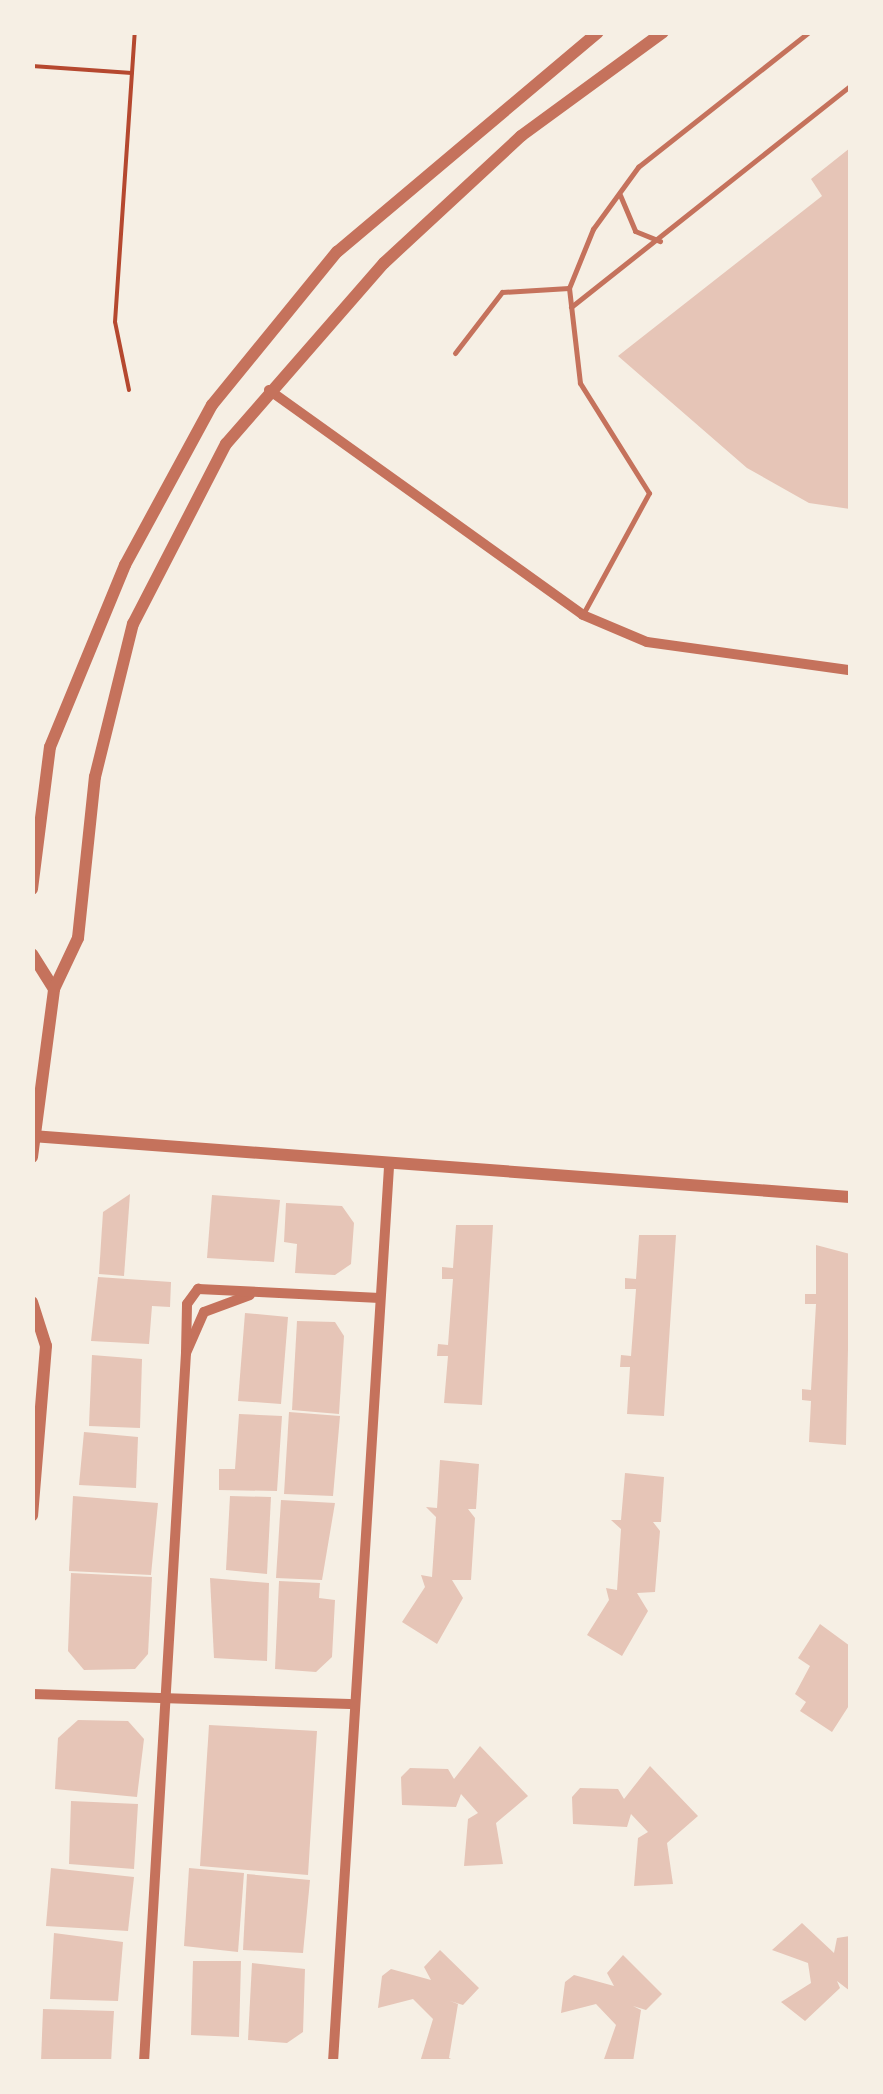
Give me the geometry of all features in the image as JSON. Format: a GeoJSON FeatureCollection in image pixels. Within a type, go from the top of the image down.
{"type":"FeatureCollection","features":[{"type":"Feature","properties":{"kind":"street"},"geometry":{"type":"LineString","coordinates":[[32,889],[50,747],[124,564],[212,405],[336,252],[598,32]]}},
{"type":"Feature","properties":{"kind":"street"},"geometry":{"type":"LineString","coordinates":[[32,1157],[54,989],[78,938],[95,777],[133,624],[226,444],[372,276],[521,136],[663,32]]}},
{"type":"Feature","properties":{"kind":"street"},"geometry":{"type":"LineString","coordinates":[[270,390],[583,614],[648,642],[850,670]]}},
{"type":"Feature","properties":{"kind":"street"},"geometry":{"type":"LineString","coordinates":[[32,954],[54,989]]}},
{"type":"Feature","properties":{"kind":"street"},"geometry":{"type":"LineString","coordinates":[[33,1136],[389,1166],[850,1197]]}},
{"type":"Feature","properties":{"kind":"street"},"geometry":{"type":"LineString","coordinates":[[333,2062],[350,1704],[389,1166]]}},
{"type":"Feature","properties":{"kind":"street"},"geometry":{"type":"LineString","coordinates":[[144,2062],[171,1698],[186,1353],[194,1292],[380,1298]]}},
{"type":"Feature","properties":{"kind":"street"},"geometry":{"type":"LineString","coordinates":[[186,1353],[204,1312],[250,1295]]}},
{"type":"Feature","properties":{"kind":"street"},"geometry":{"type":"LineString","coordinates":[[32,1302],[46,1346],[32,1515]]}},
{"type":"Feature","properties":{"kind":"street"},"geometry":{"type":"LineString","coordinates":[[32,1694],[350,1704]]}},
{"type":"Feature","properties":{"kind":"lane"},"geometry":{"type":"LineString","coordinates":[[583,614],[649,493],[580,383],[569,288],[620,192],[638,167],[809,32]]}},
{"type":"Feature","properties":{"kind":"lane"},"geometry":{"type":"LineString","coordinates":[[572,307],[660,241],[850,86]]}},
{"type":"Feature","properties":{"kind":"lane"},"geometry":{"type":"LineString","coordinates":[[620,192],[635,231],[660,241]]}},
{"type":"Feature","properties":{"kind":"lane"},"geometry":{"type":"LineString","coordinates":[[454,353],[502,292],[569,288]]}},
{"type":"Feature","properties":{"kind":"path"},"geometry":{"type":"LineString","coordinates":[[129,390],[115,322],[135,32]]}},
{"type":"Feature","properties":{"kind":"path"},"geometry":{"type":"LineString","coordinates":[[32,66],[132,73]]}},
{"type":"Feature","properties":{"kind":"building"},"geometry":{"type":"Polygon","coordinates":[[[850,148],[850,509],[809,503],[747,468],[618,356],[822,196],[811,179],[850,148]]]}},
{"type":"Feature","properties":{"kind":"building"},"geometry":{"type":"Polygon","coordinates":[[[130,1194],[124,1276],[99,1274],[103,1212],[130,1194]]]}},
{"type":"Feature","properties":{"kind":"building"},"geometry":{"type":"Polygon","coordinates":[[[212,1195],[280,1200],[274,1262],[207,1258],[212,1195]]]}},
{"type":"Feature","properties":{"kind":"building"},"geometry":{"type":"Polygon","coordinates":[[[286,1203],[342,1206],[354,1223],[351,1264],[335,1275],[295,1273],[297,1244],[284,1242],[286,1203]]]}},
{"type":"Feature","properties":{"kind":"building"},"geometry":{"type":"Polygon","coordinates":[[[456,1225],[493,1225],[482,1405],[444,1403],[448,1356],[437,1356],[438,1344],[448,1345],[453,1279],[442,1279],[442,1267],[453,1268],[456,1225]]]}},
{"type":"Feature","properties":{"kind":"building"},"geometry":{"type":"Polygon","coordinates":[[[639,1235],[676,1235],[664,1416],[627,1414],[630,1367],[620,1367],[621,1355],[631,1356],[636,1289],[625,1289],[625,1278],[636,1279],[639,1235]]]}},
{"type":"Feature","properties":{"kind":"building"},"geometry":{"type":"Polygon","coordinates":[[[816,1245],[850,1254],[846,1445],[809,1442],[811,1401],[802,1400],[802,1389],[811,1390],[816,1304],[805,1304],[805,1294],[816,1294],[816,1245]]]}},
{"type":"Feature","properties":{"kind":"building"},"geometry":{"type":"Polygon","coordinates":[[[98,1277],[171,1282],[170,1307],[152,1306],[149,1344],[91,1341],[98,1277]]]}},
{"type":"Feature","properties":{"kind":"building"},"geometry":{"type":"Polygon","coordinates":[[[245,1313],[288,1317],[281,1404],[238,1401],[245,1313]]]}},
{"type":"Feature","properties":{"kind":"building"},"geometry":{"type":"Polygon","coordinates":[[[297,1321],[335,1322],[344,1336],[339,1414],[292,1410],[297,1321]]]}},
{"type":"Feature","properties":{"kind":"building"},"geometry":{"type":"Polygon","coordinates":[[[92,1355],[142,1359],[140,1428],[89,1426],[92,1355]]]}},
{"type":"Feature","properties":{"kind":"building"},"geometry":{"type":"Polygon","coordinates":[[[289,1412],[340,1416],[333,1496],[284,1494],[289,1412]]]}},
{"type":"Feature","properties":{"kind":"building"},"geometry":{"type":"Polygon","coordinates":[[[239,1414],[282,1416],[277,1491],[219,1490],[219,1469],[235,1469],[239,1414]]]}},
{"type":"Feature","properties":{"kind":"building"},"geometry":{"type":"Polygon","coordinates":[[[84,1432],[138,1437],[136,1488],[79,1485],[84,1432]]]}},
{"type":"Feature","properties":{"kind":"building"},"geometry":{"type":"Polygon","coordinates":[[[440,1460],[479,1464],[476,1509],[468,1509],[475,1518],[471,1580],[452,1580],[463,1598],[437,1644],[402,1622],[425,1587],[421,1575],[432,1577],[436,1517],[426,1507],[437,1508],[440,1460]]]}},
{"type":"Feature","properties":{"kind":"building"},"geometry":{"type":"Polygon","coordinates":[[[625,1473],[664,1477],[661,1522],[653,1522],[660,1531],[655,1592],[637,1593],[648,1611],[622,1656],[587,1635],[609,1600],[606,1588],[617,1590],[621,1529],[611,1520],[621,1520],[625,1473]]]}},
{"type":"Feature","properties":{"kind":"building"},"geometry":{"type":"Polygon","coordinates":[[[73,1496],[158,1503],[151,1575],[69,1571],[73,1496]]]}},
{"type":"Feature","properties":{"kind":"building"},"geometry":{"type":"Polygon","coordinates":[[[230,1496],[271,1497],[267,1574],[226,1570],[230,1496]]]}},
{"type":"Feature","properties":{"kind":"building"},"geometry":{"type":"Polygon","coordinates":[[[281,1500],[335,1503],[322,1580],[276,1578],[281,1500]]]}},
{"type":"Feature","properties":{"kind":"building"},"geometry":{"type":"Polygon","coordinates":[[[71,1573],[152,1577],[148,1654],[135,1669],[84,1670],[68,1651],[71,1573]]]}},
{"type":"Feature","properties":{"kind":"building"},"geometry":{"type":"Polygon","coordinates":[[[210,1578],[269,1583],[267,1661],[214,1658],[210,1578]]]}},
{"type":"Feature","properties":{"kind":"building"},"geometry":{"type":"Polygon","coordinates":[[[279,1581],[320,1583],[319,1598],[335,1600],[332,1657],[316,1672],[275,1669],[279,1581]]]}},
{"type":"Feature","properties":{"kind":"building"},"geometry":{"type":"Polygon","coordinates":[[[820,1624],[850,1646],[850,1704],[832,1732],[800,1711],[806,1702],[795,1694],[810,1666],[798,1658],[820,1624]]]}},
{"type":"Feature","properties":{"kind":"building"},"geometry":{"type":"Polygon","coordinates":[[[78,1720],[128,1721],[144,1739],[137,1797],[55,1789],[58,1738],[78,1720]]]}},
{"type":"Feature","properties":{"kind":"building"},"geometry":{"type":"Polygon","coordinates":[[[209,1725],[317,1731],[308,1875],[200,1866],[209,1725]]]}},
{"type":"Feature","properties":{"kind":"building"},"geometry":{"type":"Polygon","coordinates":[[[480,1746],[528,1796],[496,1823],[503,1864],[464,1866],[468,1819],[478,1813],[461,1794],[456,1807],[402,1805],[401,1777],[410,1768],[448,1769],[454,1779],[480,1746]]]}},
{"type":"Feature","properties":{"kind":"building"},"geometry":{"type":"Polygon","coordinates":[[[650,1766],[698,1816],[667,1843],[673,1884],[634,1886],[638,1838],[648,1832],[631,1814],[627,1827],[573,1824],[572,1797],[580,1788],[618,1789],[624,1799],[650,1766]]]}},
{"type":"Feature","properties":{"kind":"building"},"geometry":{"type":"Polygon","coordinates":[[[71,1801],[138,1804],[134,1869],[69,1864],[71,1801]]]}},
{"type":"Feature","properties":{"kind":"building"},"geometry":{"type":"Polygon","coordinates":[[[51,1868],[134,1877],[128,1931],[46,1926],[51,1868]]]}},
{"type":"Feature","properties":{"kind":"building"},"geometry":{"type":"Polygon","coordinates":[[[189,1868],[244,1873],[238,1952],[184,1946],[189,1868]]]}},
{"type":"Feature","properties":{"kind":"building"},"geometry":{"type":"Polygon","coordinates":[[[247,1874],[310,1880],[303,1953],[243,1950],[247,1874]]]}},
{"type":"Feature","properties":{"kind":"building"},"geometry":{"type":"Polygon","coordinates":[[[802,1923],[834,1953],[837,1938],[850,1936],[850,1991],[837,1981],[840,1988],[805,2021],[781,2002],[811,1983],[808,1963],[772,1950],[802,1923]]]}},
{"type":"Feature","properties":{"kind":"building"},"geometry":{"type":"Polygon","coordinates":[[[54,1933],[123,1942],[118,2001],[50,1999],[54,1933]]]}},
{"type":"Feature","properties":{"kind":"building"},"geometry":{"type":"Polygon","coordinates":[[[440,1950],[479,1988],[463,2005],[450,2001],[458,2004],[449,2058],[458,2062],[420,2062],[433,2019],[413,1999],[378,2008],[382,1976],[391,1969],[431,1980],[424,1967],[440,1950]]]}},
{"type":"Feature","properties":{"kind":"building"},"geometry":{"type":"Polygon","coordinates":[[[623,1955],[662,1994],[646,2010],[633,2006],[641,2010],[633,2062],[603,2062],[616,2025],[596,2004],[561,2013],[565,1982],[574,1975],[614,1986],[607,1973],[623,1955]]]}},
{"type":"Feature","properties":{"kind":"building"},"geometry":{"type":"Polygon","coordinates":[[[193,1961],[241,1961],[239,2037],[191,2035],[193,1961]]]}},
{"type":"Feature","properties":{"kind":"building"},"geometry":{"type":"Polygon","coordinates":[[[252,1963],[305,1969],[303,2032],[287,2043],[248,2040],[252,1963]]]}},
{"type":"Feature","properties":{"kind":"building"},"geometry":{"type":"Polygon","coordinates":[[[43,2009],[114,2011],[111,2062],[41,2062],[43,2009]]]}}]}
